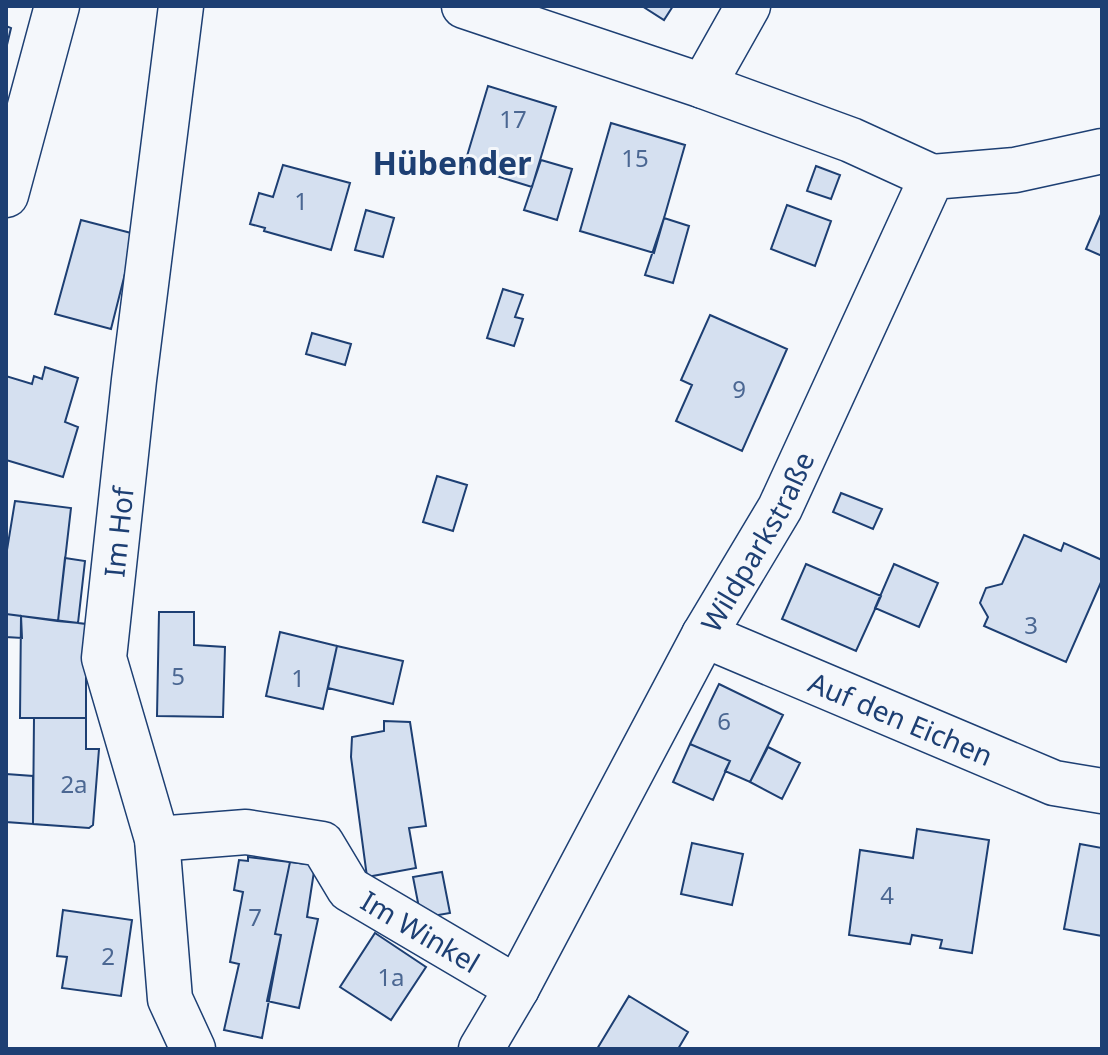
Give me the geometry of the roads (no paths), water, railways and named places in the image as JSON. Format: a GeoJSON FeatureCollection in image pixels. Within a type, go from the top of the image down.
{"type":"FeatureCollection","features":[{"type":"Feature","properties":{"kind":"street"},"geometry":{"type":"LineString","coordinates":[[6,195],[57,6]]}},
{"type":"Feature","properties":{"kind":"street","name":"Im Hof"},"geometry":{"type":"LineString","coordinates":[[181,6],[134,380],[104,658],[157,839],[170,999],[193,1049]]}},
{"type":"Feature","properties":{"kind":"street"},"geometry":{"type":"LineString","coordinates":[[464,6],[703,86],[851,140],[932,177],[1015,170],[1102,151]]}},
{"type":"Feature","properties":{"kind":"street"},"geometry":{"type":"LineString","coordinates":[[703,86],[748,6]]}},
{"type":"Feature","properties":{"kind":"street","name":"Wildparkstraße"},"geometry":{"type":"LineString","coordinates":[[481,1049],[517,988],[704,635],[780,508],[932,177]]}},
{"type":"Feature","properties":{"kind":"street","name":"Auf den Eichen"},"geometry":{"type":"LineString","coordinates":[[704,635],[1054,783],[1102,791]]}},
{"type":"Feature","properties":{"kind":"street","name":"Im Winkel"},"geometry":{"type":"LineString","coordinates":[[157,839],[246,832],[322,844],[349,889],[517,988]]}},
{"type":"Feature","properties":{"kind":"district","name":"Hübender"},"geometry":{"type":"Point","coordinates":[452,162]}}]}
